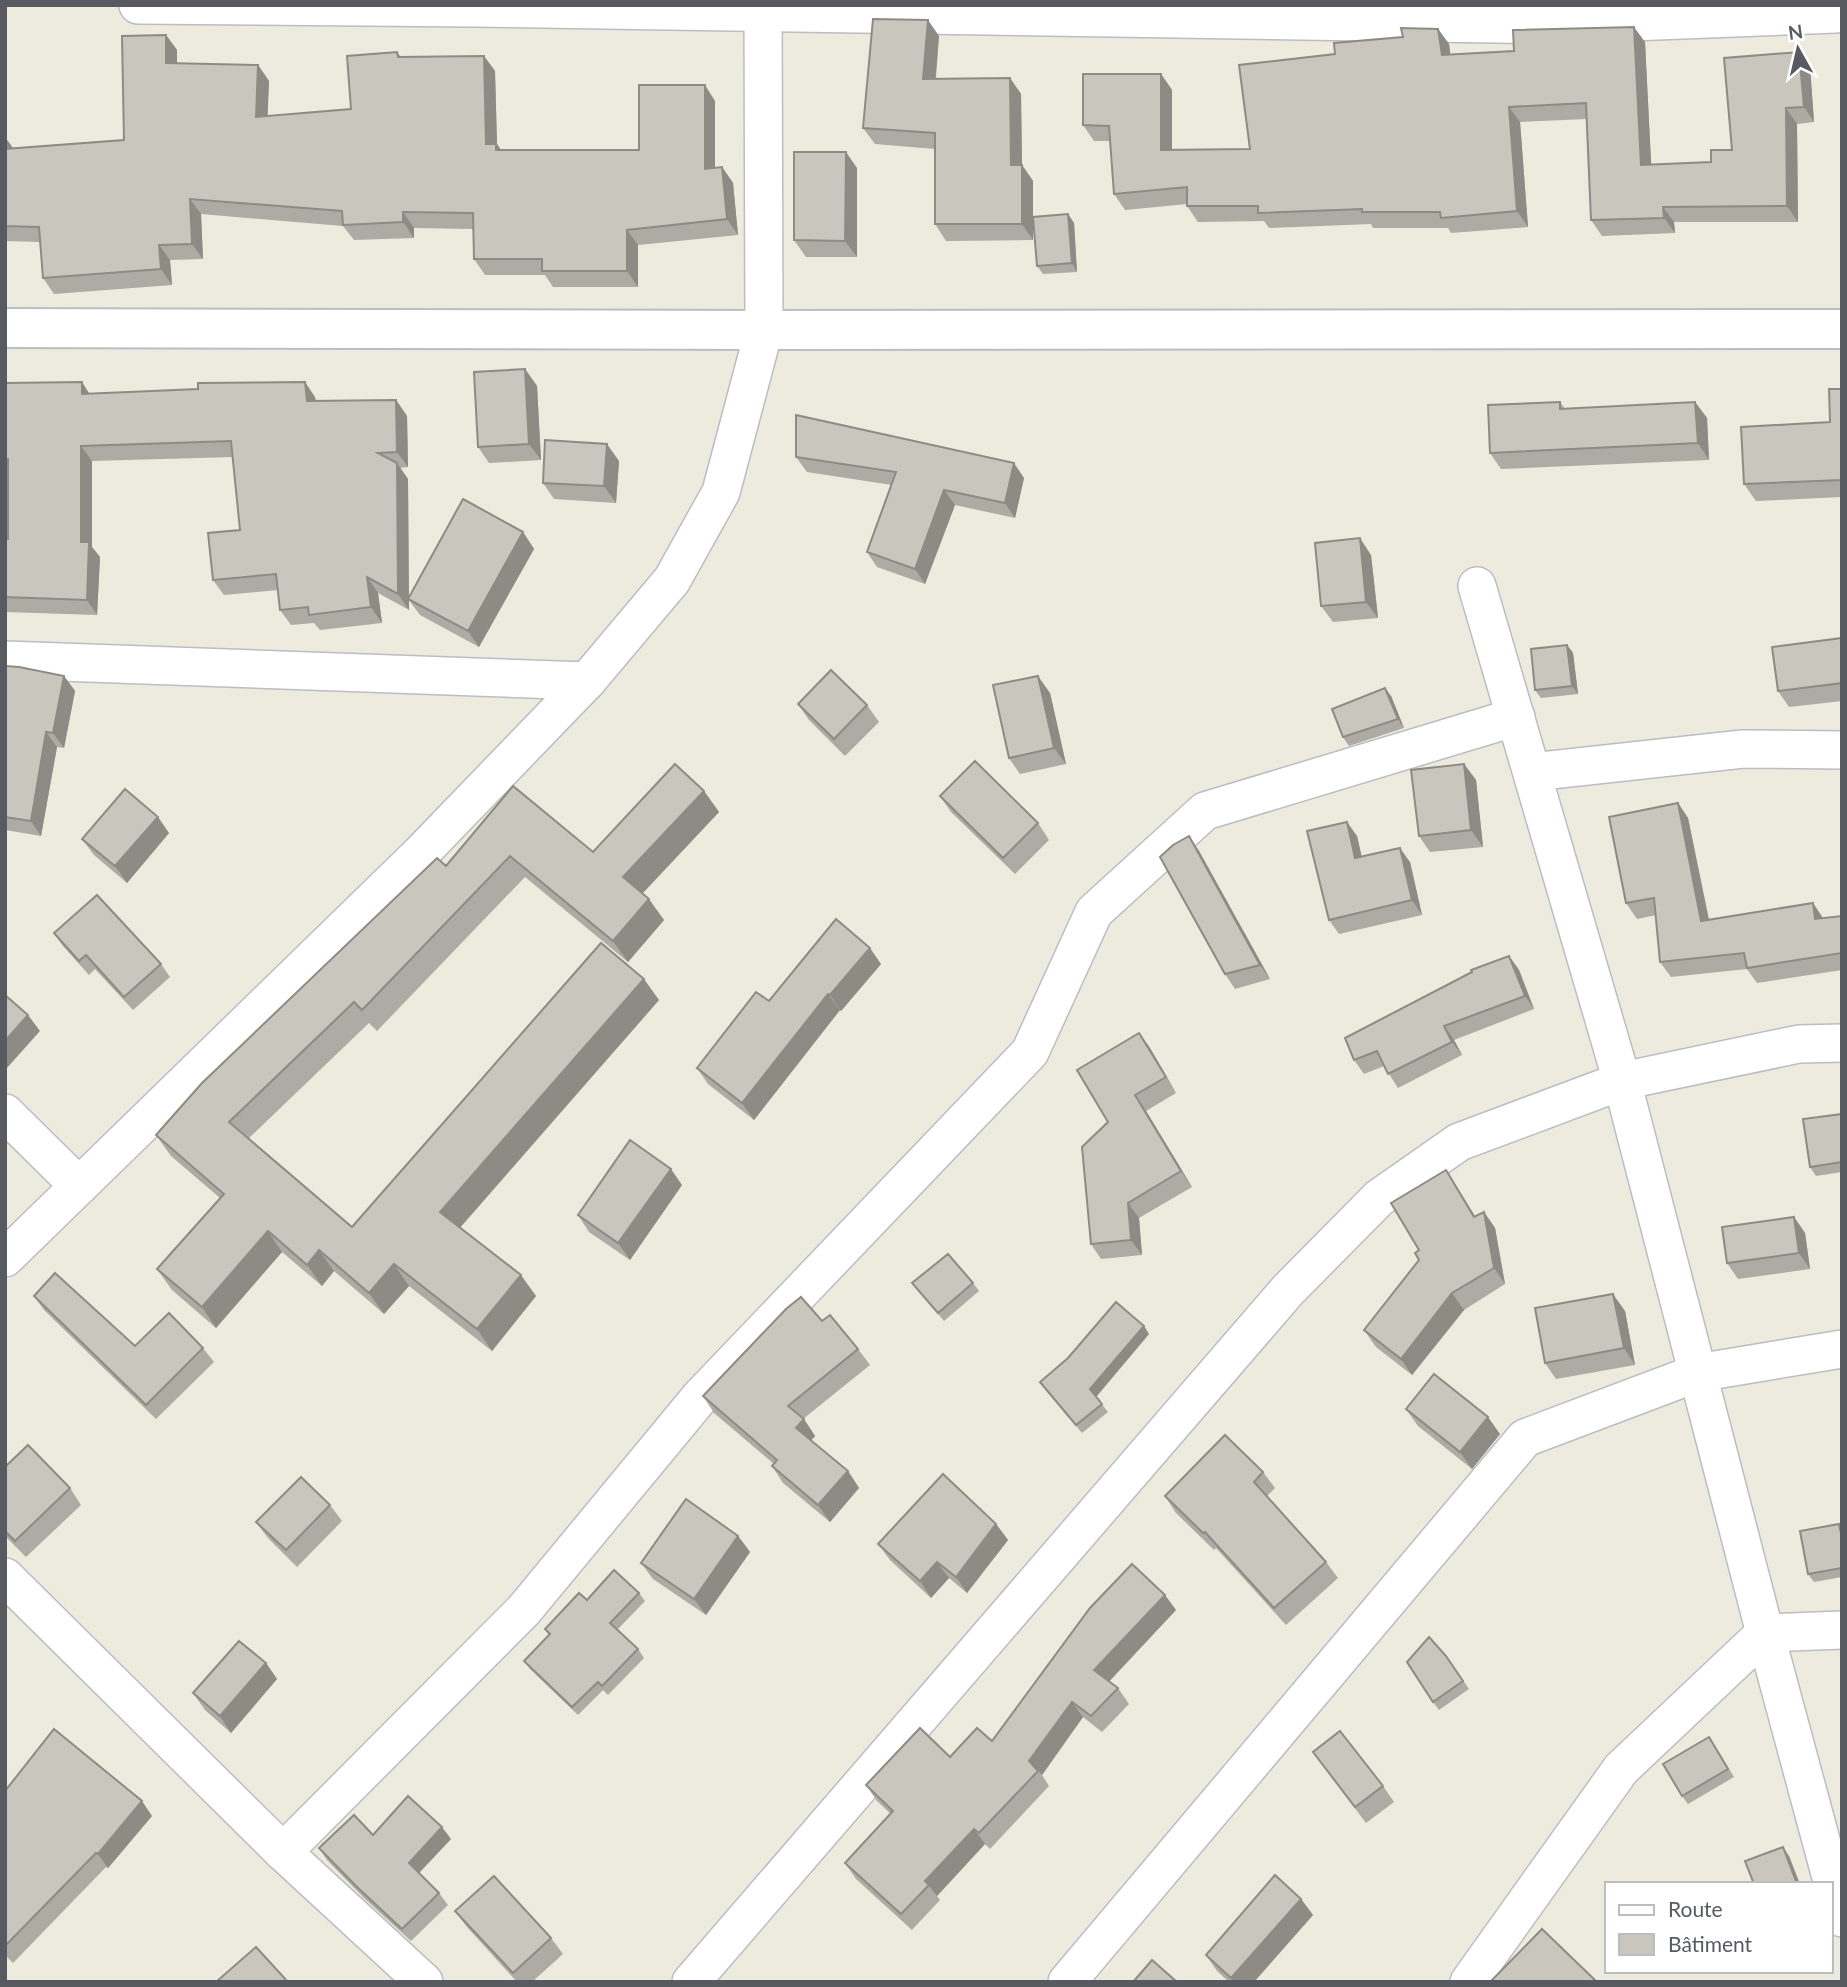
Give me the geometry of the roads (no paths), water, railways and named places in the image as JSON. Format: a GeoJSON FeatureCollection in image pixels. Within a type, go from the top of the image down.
{"type":"FeatureCollection","features":[{"type":"Feature","properties":{"kind":"street"},"geometry":{"type":"LineString","coordinates":[[138,5],[763,9],[1554,25],[1836,14],[1842,11]]}},
{"type":"Feature","properties":{"kind":"street"},"geometry":{"type":"LineString","coordinates":[[5,1258],[421,853],[587,681],[672,580],[721,492],[764,330],[763,9]]}},
{"type":"Feature","properties":{"kind":"street"},"geometry":{"type":"LineString","coordinates":[[5,328],[1842,329]]}},
{"type":"Feature","properties":{"kind":"street"},"geometry":{"type":"LineString","coordinates":[[1477,586],[1622,1082],[1832,1882]]}},
{"type":"Feature","properties":{"kind":"street"},"geometry":{"type":"LineString","coordinates":[[5,660],[587,681]]}},
{"type":"Feature","properties":{"kind":"street"},"geometry":{"type":"LineString","coordinates":[[283,1852],[524,1610],[700,1398],[1030,1052],[1094,912],[1205,811],[1516,717]]}},
{"type":"Feature","properties":{"kind":"street"},"geometry":{"type":"LineString","coordinates":[[1532,772],[1743,749],[1842,750]]}},
{"type":"Feature","properties":{"kind":"street"},"geometry":{"type":"LineString","coordinates":[[691,1982],[1288,1290],[1379,1198],[1459,1142],[1622,1082],[1799,1044],[1842,1043]]}},
{"type":"Feature","properties":{"kind":"street"},"geometry":{"type":"LineString","coordinates":[[5,1113],[79,1186]]}},
{"type":"Feature","properties":{"kind":"street"},"geometry":{"type":"LineString","coordinates":[[1068,1982],[1525,1438],[1697,1373],[1842,1349]]}},
{"type":"Feature","properties":{"kind":"street"},"geometry":{"type":"LineString","coordinates":[[5,1577],[283,1852],[424,1982]]}},
{"type":"Feature","properties":{"kind":"street"},"geometry":{"type":"LineString","coordinates":[[1469,1982],[1621,1769],[1765,1633],[1842,1630]]}},
{"type":"Feature","properties":{"kind":"street"},"geometry":{"type":"LineString","coordinates":[[1833,1885],[1842,1918]]}}]}
